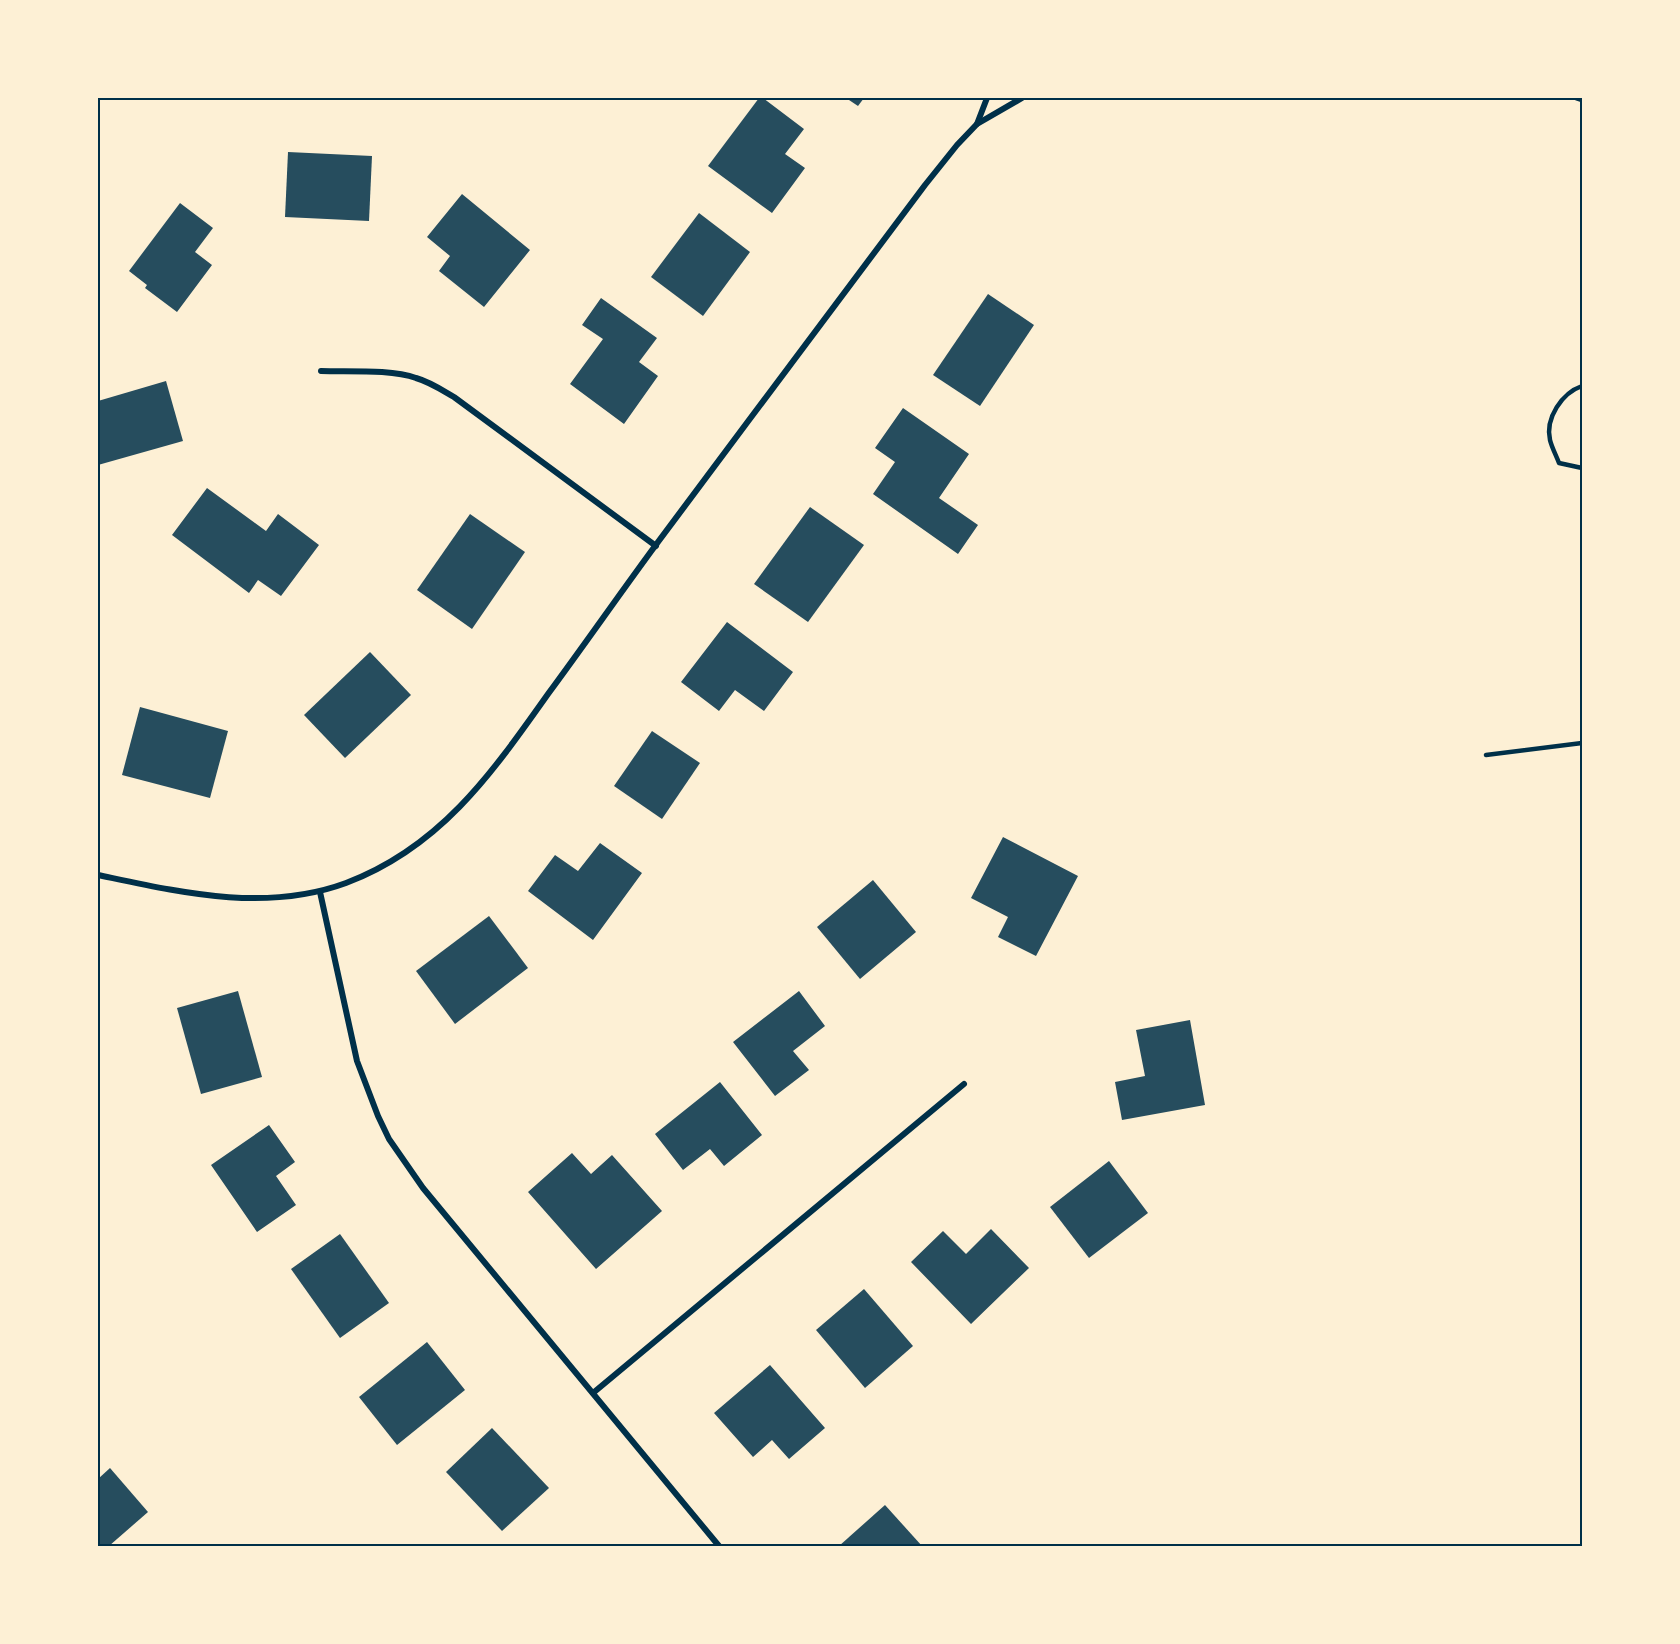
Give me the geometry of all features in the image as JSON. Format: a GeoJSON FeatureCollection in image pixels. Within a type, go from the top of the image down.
{"type":"FeatureCollection","features":[{"type":"Feature","properties":{"kind":"street"},"geometry":{"type":"LineString","coordinates":[[977,124],[987,98]]}},
{"type":"Feature","properties":{"kind":"street"},"geometry":{"type":"LineString","coordinates":[[98,875],[169,889],[236,897],[294,897],[320,892],[349,882],[399,855],[445,823],[465,803],[512,745],[656,546],[925,185],[977,124],[1022,98]]}},
{"type":"Feature","properties":{"kind":"street"},"geometry":{"type":"LineString","coordinates":[[321,371],[400,374],[431,383],[454,397],[656,546]]}},
{"type":"Feature","properties":{"kind":"street"},"geometry":{"type":"LineString","coordinates":[[320,892],[357,1061],[374,1108],[389,1139],[423,1188],[719,1546]]}},
{"type":"Feature","properties":{"kind":"street"},"geometry":{"type":"LineString","coordinates":[[593,1393],[964,1084]]}},
{"type":"Feature","properties":{"kind":"lane"},"geometry":{"type":"LineString","coordinates":[[1576,98],[1582,100]]}},
{"type":"Feature","properties":{"kind":"lane"},"geometry":{"type":"LineString","coordinates":[[1582,386],[1563,397],[1552,416],[1550,438],[1559,463],[1582,468]]}},
{"type":"Feature","properties":{"kind":"lane"},"geometry":{"type":"LineString","coordinates":[[1486,754],[1582,743]]}},
{"type":"Feature","properties":{"kind":"building"},"geometry":{"type":"Polygon","coordinates":[[[759,98],[763,98],[804,129],[785,154],[805,168],[772,213],[708,166],[759,98]]]}},
{"type":"Feature","properties":{"kind":"building"},"geometry":{"type":"Polygon","coordinates":[[[846,98],[864,98],[858,106],[846,98]]]}},
{"type":"Feature","properties":{"kind":"building"},"geometry":{"type":"Polygon","coordinates":[[[288,152],[372,156],[369,221],[285,217],[288,152]]]}},
{"type":"Feature","properties":{"kind":"building"},"geometry":{"type":"Polygon","coordinates":[[[462,194],[530,250],[484,307],[439,271],[450,256],[427,237],[462,194]]]}},
{"type":"Feature","properties":{"kind":"building"},"geometry":{"type":"Polygon","coordinates":[[[180,203],[213,228],[195,252],[212,265],[177,312],[145,288],[147,285],[129,271],[180,203]]]}},
{"type":"Feature","properties":{"kind":"building"},"geometry":{"type":"Polygon","coordinates":[[[699,213],[750,252],[703,316],[651,277],[699,213]]]}},
{"type":"Feature","properties":{"kind":"building"},"geometry":{"type":"Polygon","coordinates":[[[988,294],[1034,325],[980,406],[933,375],[988,294]]]}},
{"type":"Feature","properties":{"kind":"building"},"geometry":{"type":"Polygon","coordinates":[[[601,298],[657,338],[639,362],[658,376],[624,424],[570,384],[603,339],[582,325],[601,298]]]}},
{"type":"Feature","properties":{"kind":"building"},"geometry":{"type":"Polygon","coordinates":[[[166,381],[183,441],[98,465],[98,401],[166,381]]]}},
{"type":"Feature","properties":{"kind":"building"},"geometry":{"type":"Polygon","coordinates":[[[903,408],[969,454],[939,498],[978,525],[958,554],[873,494],[895,462],[875,448],[903,408]]]}},
{"type":"Feature","properties":{"kind":"building"},"geometry":{"type":"Polygon","coordinates":[[[207,488],[266,531],[278,514],[319,545],[281,596],[258,580],[249,593],[172,535],[207,488]]]}},
{"type":"Feature","properties":{"kind":"building"},"geometry":{"type":"Polygon","coordinates":[[[810,507],[864,545],[808,622],[754,584],[810,507]]]}},
{"type":"Feature","properties":{"kind":"building"},"geometry":{"type":"Polygon","coordinates":[[[470,514],[525,552],[472,629],[417,590],[470,514]]]}},
{"type":"Feature","properties":{"kind":"building"},"geometry":{"type":"Polygon","coordinates":[[[727,622],[793,672],[764,711],[735,690],[719,711],[681,682],[727,622]]]}},
{"type":"Feature","properties":{"kind":"building"},"geometry":{"type":"Polygon","coordinates":[[[370,652],[411,695],[345,758],[304,715],[370,652]]]}},
{"type":"Feature","properties":{"kind":"building"},"geometry":{"type":"Polygon","coordinates":[[[140,707],[228,731],[210,798],[122,775],[140,707]]]}},
{"type":"Feature","properties":{"kind":"building"},"geometry":{"type":"Polygon","coordinates":[[[652,731],[700,763],[662,819],[614,786],[652,731]]]}},
{"type":"Feature","properties":{"kind":"building"},"geometry":{"type":"Polygon","coordinates":[[[1003,837],[1078,876],[1036,956],[998,937],[1008,917],[971,898],[1003,837]]]}},
{"type":"Feature","properties":{"kind":"building"},"geometry":{"type":"Polygon","coordinates":[[[600,843],[642,873],[593,940],[528,891],[555,855],[578,871],[600,843]]]}},
{"type":"Feature","properties":{"kind":"building"},"geometry":{"type":"Polygon","coordinates":[[[873,880],[916,932],[860,979],[817,927],[873,880]]]}},
{"type":"Feature","properties":{"kind":"building"},"geometry":{"type":"Polygon","coordinates":[[[489,916],[528,968],[455,1024],[416,971],[489,916]]]}},
{"type":"Feature","properties":{"kind":"building"},"geometry":{"type":"Polygon","coordinates":[[[238,991],[262,1077],[201,1094],[177,1008],[238,991]]]}},
{"type":"Feature","properties":{"kind":"building"},"geometry":{"type":"Polygon","coordinates":[[[799,991],[825,1026],[793,1051],[809,1070],[775,1096],[733,1042],[799,991]]]}},
{"type":"Feature","properties":{"kind":"building"},"geometry":{"type":"Polygon","coordinates":[[[1190,1020],[1205,1105],[1122,1120],[1115,1082],[1145,1076],[1136,1030],[1190,1020]]]}},
{"type":"Feature","properties":{"kind":"building"},"geometry":{"type":"Polygon","coordinates":[[[720,1082],[762,1135],[724,1166],[710,1149],[683,1170],[655,1134],[720,1082]]]}},
{"type":"Feature","properties":{"kind":"building"},"geometry":{"type":"Polygon","coordinates":[[[269,1125],[295,1162],[276,1176],[296,1205],[257,1232],[211,1165],[269,1125]]]}},
{"type":"Feature","properties":{"kind":"building"},"geometry":{"type":"Polygon","coordinates":[[[572,1153],[591,1174],[612,1155],[662,1211],[596,1269],[528,1192],[572,1153]]]}},
{"type":"Feature","properties":{"kind":"building"},"geometry":{"type":"Polygon","coordinates":[[[1109,1161],[1148,1213],[1089,1258],[1050,1207],[1109,1161]]]}},
{"type":"Feature","properties":{"kind":"building"},"geometry":{"type":"Polygon","coordinates":[[[991,1229],[1029,1268],[971,1324],[911,1262],[943,1231],[966,1254],[991,1229]]]}},
{"type":"Feature","properties":{"kind":"building"},"geometry":{"type":"Polygon","coordinates":[[[340,1234],[389,1303],[340,1338],[291,1269],[340,1234]]]}},
{"type":"Feature","properties":{"kind":"building"},"geometry":{"type":"Polygon","coordinates":[[[864,1289],[913,1346],[865,1388],[816,1330],[864,1289]]]}},
{"type":"Feature","properties":{"kind":"building"},"geometry":{"type":"Polygon","coordinates":[[[427,1342],[465,1390],[397,1445],[359,1397],[427,1342]]]}},
{"type":"Feature","properties":{"kind":"building"},"geometry":{"type":"Polygon","coordinates":[[[770,1365],[825,1428],[789,1459],[772,1440],[753,1457],[714,1413],[770,1365]]]}},
{"type":"Feature","properties":{"kind":"building"},"geometry":{"type":"Polygon","coordinates":[[[492,1428],[549,1488],[502,1531],[446,1472],[492,1428]]]}},
{"type":"Feature","properties":{"kind":"building"},"geometry":{"type":"Polygon","coordinates":[[[110,1468],[148,1512],[109,1546],[98,1546],[98,1479],[110,1468]]]}},
{"type":"Feature","properties":{"kind":"building"},"geometry":{"type":"Polygon","coordinates":[[[885,1505],[922,1546],[839,1546],[885,1505]]]}}]}
